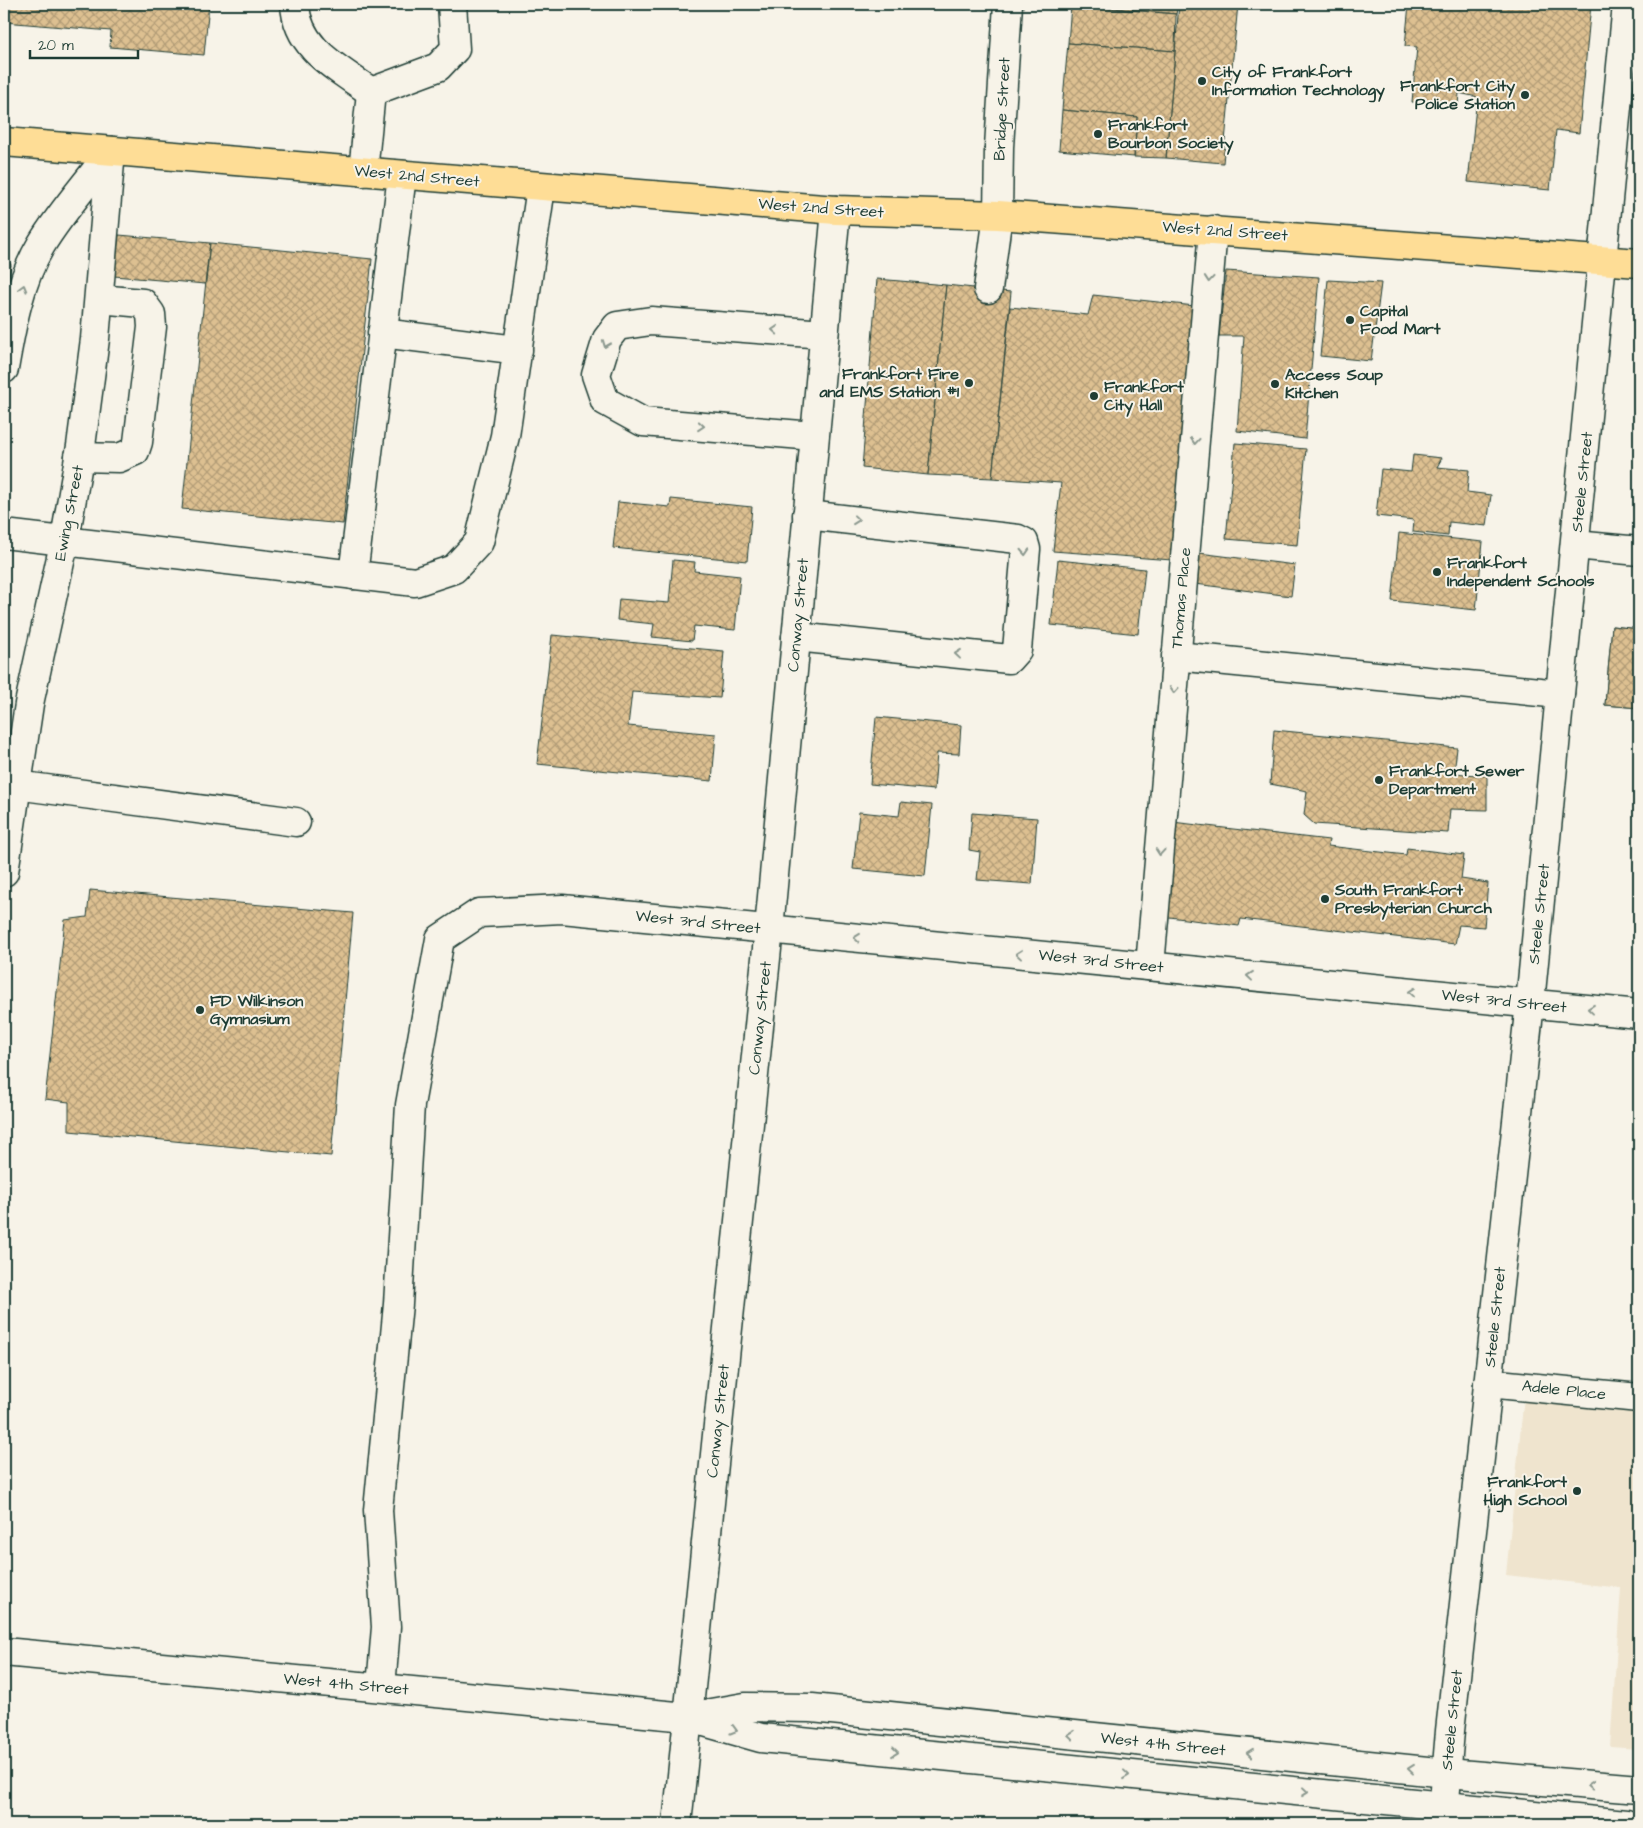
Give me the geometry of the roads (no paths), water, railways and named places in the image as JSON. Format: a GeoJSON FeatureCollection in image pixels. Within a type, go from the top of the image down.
{"type":"FeatureCollection","features":[{"type":"Feature","properties":{"kind":"main road","name":"West 2nd Street"},"geometry":{"type":"LineString","coordinates":[[4,142],[836,210],[998,215],[1639,262]]}},
{"type":"Feature","properties":{"kind":"street"},"geometry":{"type":"LineString","coordinates":[[295,4],[296,21],[311,48],[371,92]]}},
{"type":"Feature","properties":{"kind":"street"},"geometry":{"type":"LineString","coordinates":[[371,92],[438,67],[455,49],[452,4]]}},
{"type":"Feature","properties":{"kind":"street","name":"Bridge Street"},"geometry":{"type":"LineString","coordinates":[[988,289],[998,215],[999,147],[1008,4]]}},
{"type":"Feature","properties":{"kind":"street","name":"Steele Street"},"geometry":{"type":"LineString","coordinates":[[1443,1815],[1530,1003],[1627,4]]}},
{"type":"Feature","properties":{"kind":"street"},"geometry":{"type":"LineString","coordinates":[[363,172],[371,92]]}},
{"type":"Feature","properties":{"kind":"street"},"geometry":{"type":"LineString","coordinates":[[4,369],[11,332],[26,278],[40,246],[112,151]]}},
{"type":"Feature","properties":{"kind":"street","name":"Ewing Street"},"geometry":{"type":"LineString","coordinates":[[4,872],[6,830],[16,785],[29,704],[65,539],[80,457],[99,299],[112,151]]}},
{"type":"Feature","properties":{"kind":"street"},"geometry":{"type":"LineString","coordinates":[[353,575],[402,175]]}},
{"type":"Feature","properties":{"kind":"street"},"geometry":{"type":"LineString","coordinates":[[4,534],[65,539],[415,582],[454,569],[480,542],[505,436],[541,187]]}},
{"type":"Feature","properties":{"kind":"street","name":"Conway Street"},"geometry":{"type":"LineString","coordinates":[[677,1824],[769,929],[836,210]]}},
{"type":"Feature","properties":{"kind":"street","name":"Thomas Place"},"geometry":{"type":"LineString","coordinates":[[1150,966],[1213,230]]}},
{"type":"Feature","properties":{"kind":"street"},"geometry":{"type":"LineString","coordinates":[[80,457],[119,458],[135,451],[138,442],[152,327],[151,314],[143,303],[99,299]]}},
{"type":"Feature","properties":{"kind":"street"},"geometry":{"type":"LineString","coordinates":[[814,436],[643,422],[605,401],[596,375],[607,339],[617,326],[651,321],[824,334]]}},
{"type":"Feature","properties":{"kind":"street"},"geometry":{"type":"LineString","coordinates":[[382,333],[518,350]]}},
{"type":"Feature","properties":{"kind":"street"},"geometry":{"type":"LineString","coordinates":[[796,637],[1009,659],[1014,656],[1017,650],[1026,549],[1024,542],[1018,539],[807,515]]}},
{"type":"Feature","properties":{"kind":"street"},"geometry":{"type":"LineString","coordinates":[[1575,545],[1639,550]]}},
{"type":"Feature","properties":{"kind":"street"},"geometry":{"type":"LineString","coordinates":[[1176,656],[1560,694]]}},
{"type":"Feature","properties":{"kind":"street"},"geometry":{"type":"LineString","coordinates":[[16,785],[296,822]]}},
{"type":"Feature","properties":{"kind":"street","name":"West 3rd Street"},"geometry":{"type":"LineString","coordinates":[[380,1688],[386,1626],[378,1510],[398,1304],[410,1105],[440,939],[480,912],[562,909],[1639,1014]]}},
{"type":"Feature","properties":{"kind":"street","name":"Adele Place"},"geometry":{"type":"LineString","coordinates":[[1488,1383],[1639,1398]]}},
{"type":"Feature","properties":{"kind":"street","name":"West 4th Street"},"geometry":{"type":"LineString","coordinates":[[4,1652],[687,1717],[761,1738],[1443,1815],[1626,1824]]}},
{"type":"Feature","properties":{"kind":"street","name":"West 4th Street"},"geometry":{"type":"LineString","coordinates":[[687,1717],[745,1706],[812,1708],[1447,1773],[1639,1789]]}},
{"type":"Feature","properties":{"kind":"place","name":"City of Frankfort Information Technology"},"geometry":{"type":"Point","coordinates":[1202,81]}},
{"type":"Feature","properties":{"kind":"place","name":"Frankfort City Police Station"},"geometry":{"type":"Point","coordinates":[1525,95]}},
{"type":"Feature","properties":{"kind":"place","name":"Frankfort Bourbon Society"},"geometry":{"type":"Point","coordinates":[1098,134]}},
{"type":"Feature","properties":{"kind":"place","name":"Capital Food Mart"},"geometry":{"type":"Point","coordinates":[1350,320]}},
{"type":"Feature","properties":{"kind":"place","name":"Frankfort Fire and EMS Station #1"},"geometry":{"type":"Point","coordinates":[969,383]}},
{"type":"Feature","properties":{"kind":"place","name":"Access Soup Kitchen"},"geometry":{"type":"Point","coordinates":[1275,384]}},
{"type":"Feature","properties":{"kind":"place","name":"Frankfort City Hall"},"geometry":{"type":"Point","coordinates":[1094,396]}},
{"type":"Feature","properties":{"kind":"place","name":"Frankfort Independent Schools"},"geometry":{"type":"Point","coordinates":[1437,572]}},
{"type":"Feature","properties":{"kind":"place","name":"Frankfort Sewer Department"},"geometry":{"type":"Point","coordinates":[1379,780]}},
{"type":"Feature","properties":{"kind":"place","name":"South Frankfort Presbyterian Church"},"geometry":{"type":"Point","coordinates":[1325,899]}},
{"type":"Feature","properties":{"kind":"place","name":"FD Wilkinson Gymnasium"},"geometry":{"type":"Point","coordinates":[200,1010]}},
{"type":"Feature","properties":{"kind":"place","name":"Frankfort High School"},"geometry":{"type":"Point","coordinates":[1577,1491]}}]}
